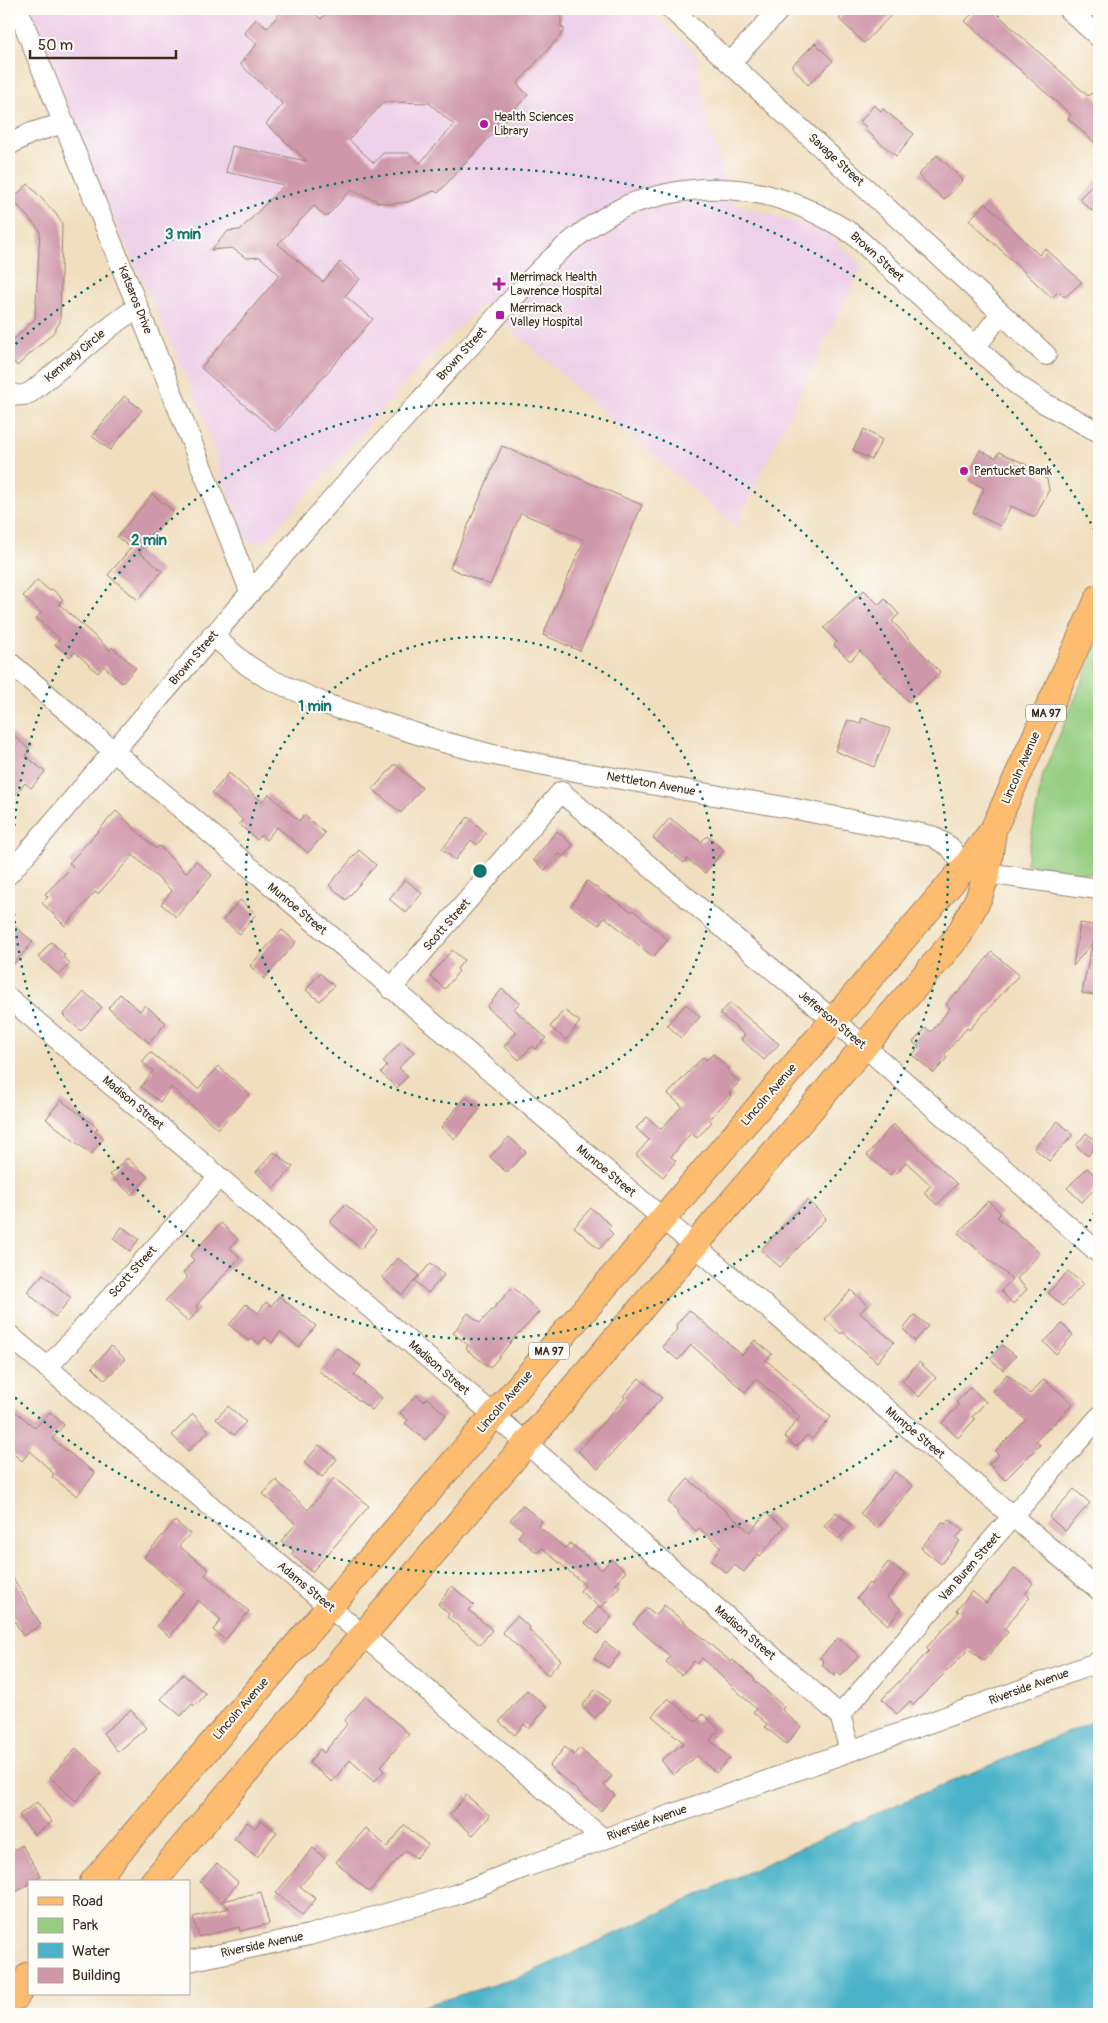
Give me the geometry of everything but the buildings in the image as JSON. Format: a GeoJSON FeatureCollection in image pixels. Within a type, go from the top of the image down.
{"type":"FeatureCollection","features":[{"type":"Feature","properties":{"kind":"main road","name":"Lincoln Avenue"},"geometry":{"type":"LineString","coordinates":[[96,1880],[834,1020],[976,870],[1099,597]]}},
{"type":"Feature","properties":{"kind":"main road","name":"Lincoln Avenue"},"geometry":{"type":"LineString","coordinates":[[155,1880],[959,935],[979,897],[976,870]]}},
{"type":"Feature","properties":{"kind":"main road"},"geometry":{"type":"LineString","coordinates":[[18,1994],[28,1977]]}},
{"type":"Feature","properties":{"kind":"street","name":"Katsaros Drive"},"geometry":{"type":"LineString","coordinates":[[18,9],[187,427],[250,591]]}},
{"type":"Feature","properties":{"kind":"street","name":"Savage Street"},"geometry":{"type":"LineString","coordinates":[[670,9],[1046,355]]}},
{"type":"Feature","properties":{"kind":"street"},"geometry":{"type":"LineString","coordinates":[[730,63],[780,9]]}},
{"type":"Feature","properties":{"kind":"street"},"geometry":{"type":"LineString","coordinates":[[1068,9],[1099,37]]}},
{"type":"Feature","properties":{"kind":"street"},"geometry":{"type":"LineString","coordinates":[[9,145],[31,132],[64,123]]}},
{"type":"Feature","properties":{"kind":"street","name":"Brown Street"},"geometry":{"type":"LineString","coordinates":[[9,874],[332,497],[553,256],[582,231],[630,204],[685,190],[711,188],[741,190],[770,195],[804,207],[836,223],[854,235],[1016,384],[1044,403],[1099,432]]}},
{"type":"Feature","properties":{"kind":"street","name":"Kennedy Circle"},"geometry":{"type":"LineString","coordinates":[[9,392],[12,395],[22,395],[31,392],[114,322],[138,307]]}},
{"type":"Feature","properties":{"kind":"street"},"geometry":{"type":"LineString","coordinates":[[975,348],[1001,313]]}},
{"type":"Feature","properties":{"kind":"street","name":"Nettleton Avenue"},"geometry":{"type":"LineString","coordinates":[[212,636],[247,665],[267,678],[328,705],[436,740],[489,754],[580,772],[801,810],[932,836],[950,847],[976,870]]}},
{"type":"Feature","properties":{"kind":"street"},"geometry":{"type":"LineString","coordinates":[[9,662],[113,752]]}},
{"type":"Feature","properties":{"kind":"street","name":"Munroe Street"},"geometry":{"type":"LineString","coordinates":[[113,752],[1099,1590]]}},
{"type":"Feature","properties":{"kind":"street","name":"Scott Street"},"geometry":{"type":"LineString","coordinates":[[392,989],[560,792]]}},
{"type":"Feature","properties":{"kind":"street","name":"Jefferson Street"},"geometry":{"type":"LineString","coordinates":[[560,792],[834,1020],[1099,1253]]}},
{"type":"Feature","properties":{"kind":"street"},"geometry":{"type":"LineString","coordinates":[[976,870],[1099,889]]}},
{"type":"Feature","properties":{"kind":"street","name":"Madison Street"},"geometry":{"type":"LineString","coordinates":[[9,998],[219,1177],[840,1715]]}},
{"type":"Feature","properties":{"kind":"street","name":"Scott Street"},"geometry":{"type":"LineString","coordinates":[[47,1368],[219,1177]]}},
{"type":"Feature","properties":{"kind":"street","name":"Adams Street"},"geometry":{"type":"LineString","coordinates":[[9,1335],[603,1839]]}},
{"type":"Feature","properties":{"kind":"street","name":"Van Buren Street"},"geometry":{"type":"LineString","coordinates":[[840,1715],[1099,1417]]}},
{"type":"Feature","properties":{"kind":"street","name":"Riverside Avenue"},"geometry":{"type":"LineString","coordinates":[[190,1961],[309,1935],[455,1895],[520,1869],[1099,1662]]}},
{"type":"Feature","properties":{"kind":"street"},"geometry":{"type":"LineString","coordinates":[[840,1715],[850,1751]]}},
{"type":"Feature","properties":{"kind":"shaded area","name":"Merrimack Health Lawrence Hospital"},"geometry":{"type":"Polygon","coordinates":[[[32,9],[646,9],[695,52],[708,122],[732,203],[826,232],[863,265],[735,527],[483,303],[423,364],[263,544],[248,542],[224,482],[201,410],[96,179],[32,9]]]}},
{"type":"Feature","properties":{"kind":"green space"},"geometry":{"type":"Polygon","coordinates":[[[1099,642],[1099,875],[1026,864],[1043,774],[1099,642]]]}},
{"type":"Feature","properties":{"kind":"water"},"geometry":{"type":"Polygon","coordinates":[[[1099,1719],[1099,2014],[396,2014],[523,1976],[872,1815],[1099,1719]]]}},
{"type":"Feature","properties":{"kind":"place","name":"Health Sciences Library"},"geometry":{"type":"Point","coordinates":[484,124]}},
{"type":"Feature","properties":{"kind":"place","name":"Merrimack Health Lawrence Hospital"},"geometry":{"type":"Point","coordinates":[499,284]}},
{"type":"Feature","properties":{"kind":"place","name":"Merrimack Valley Hospital"},"geometry":{"type":"Point","coordinates":[500,315]}},
{"type":"Feature","properties":{"kind":"place","name":"Pentucket Bank"},"geometry":{"type":"Point","coordinates":[964,471]}}]}
